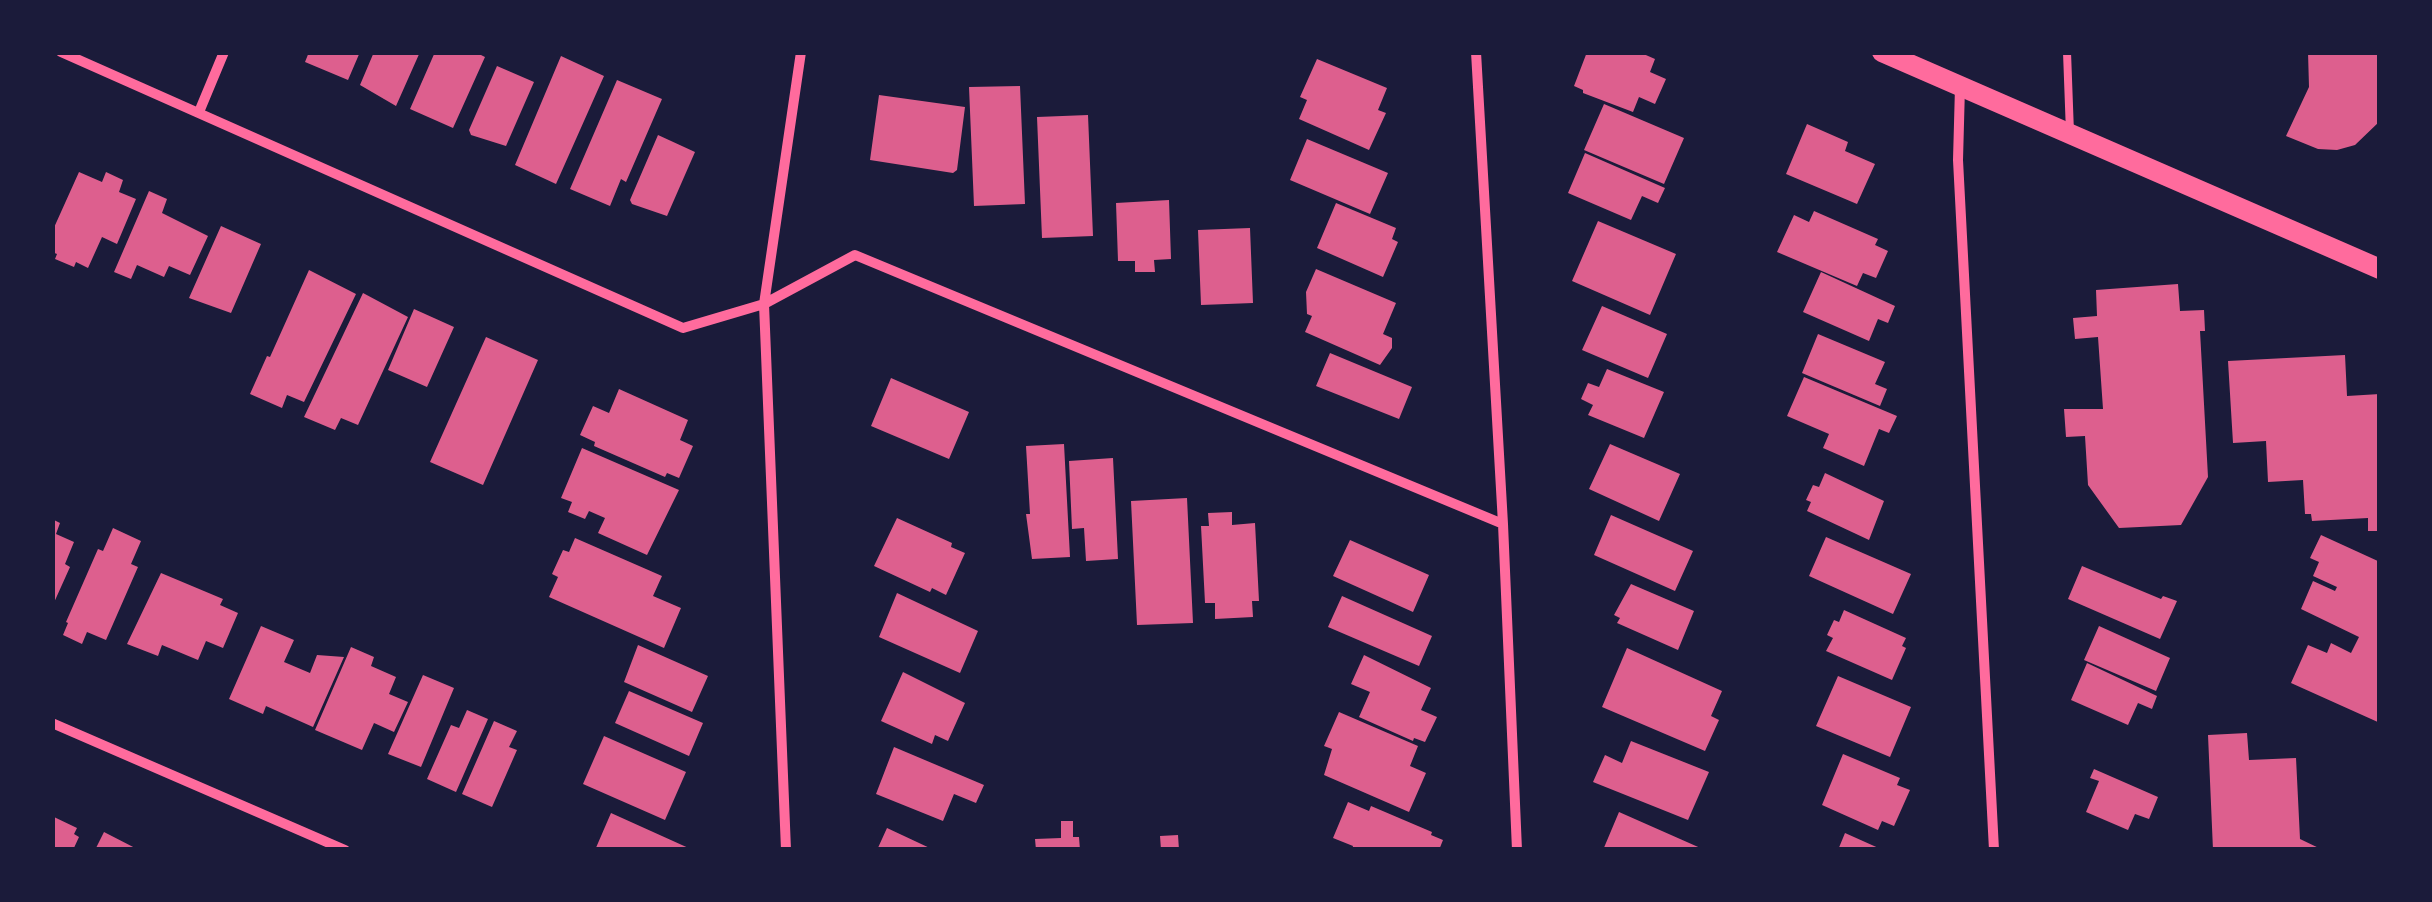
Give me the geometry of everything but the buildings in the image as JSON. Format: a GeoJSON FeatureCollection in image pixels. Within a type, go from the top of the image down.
{"type":"FeatureCollection","features":[{"type":"Feature","properties":{"kind":"main road"},"geometry":{"type":"LineString","coordinates":[[1882,52],[2380,269]]}},
{"type":"Feature","properties":{"kind":"street"},"geometry":{"type":"LineString","coordinates":[[61,52],[683,328],[764,304],[855,255],[1503,524]]}},
{"type":"Feature","properties":{"kind":"street"},"geometry":{"type":"LineString","coordinates":[[198,112],[224,52]]}},
{"type":"Feature","properties":{"kind":"street"},"geometry":{"type":"LineString","coordinates":[[786,850],[764,304],[800,52]]}},
{"type":"Feature","properties":{"kind":"street"},"geometry":{"type":"LineString","coordinates":[[1476,52],[1517,850]]}},
{"type":"Feature","properties":{"kind":"street"},"geometry":{"type":"LineString","coordinates":[[1960,86],[1958,160],[1994,850]]}},
{"type":"Feature","properties":{"kind":"street"},"geometry":{"type":"LineString","coordinates":[[52,723],[345,850]]}},
{"type":"Feature","properties":{"kind":"lane"},"geometry":{"type":"LineString","coordinates":[[2067,52],[2070,137]]}}]}
